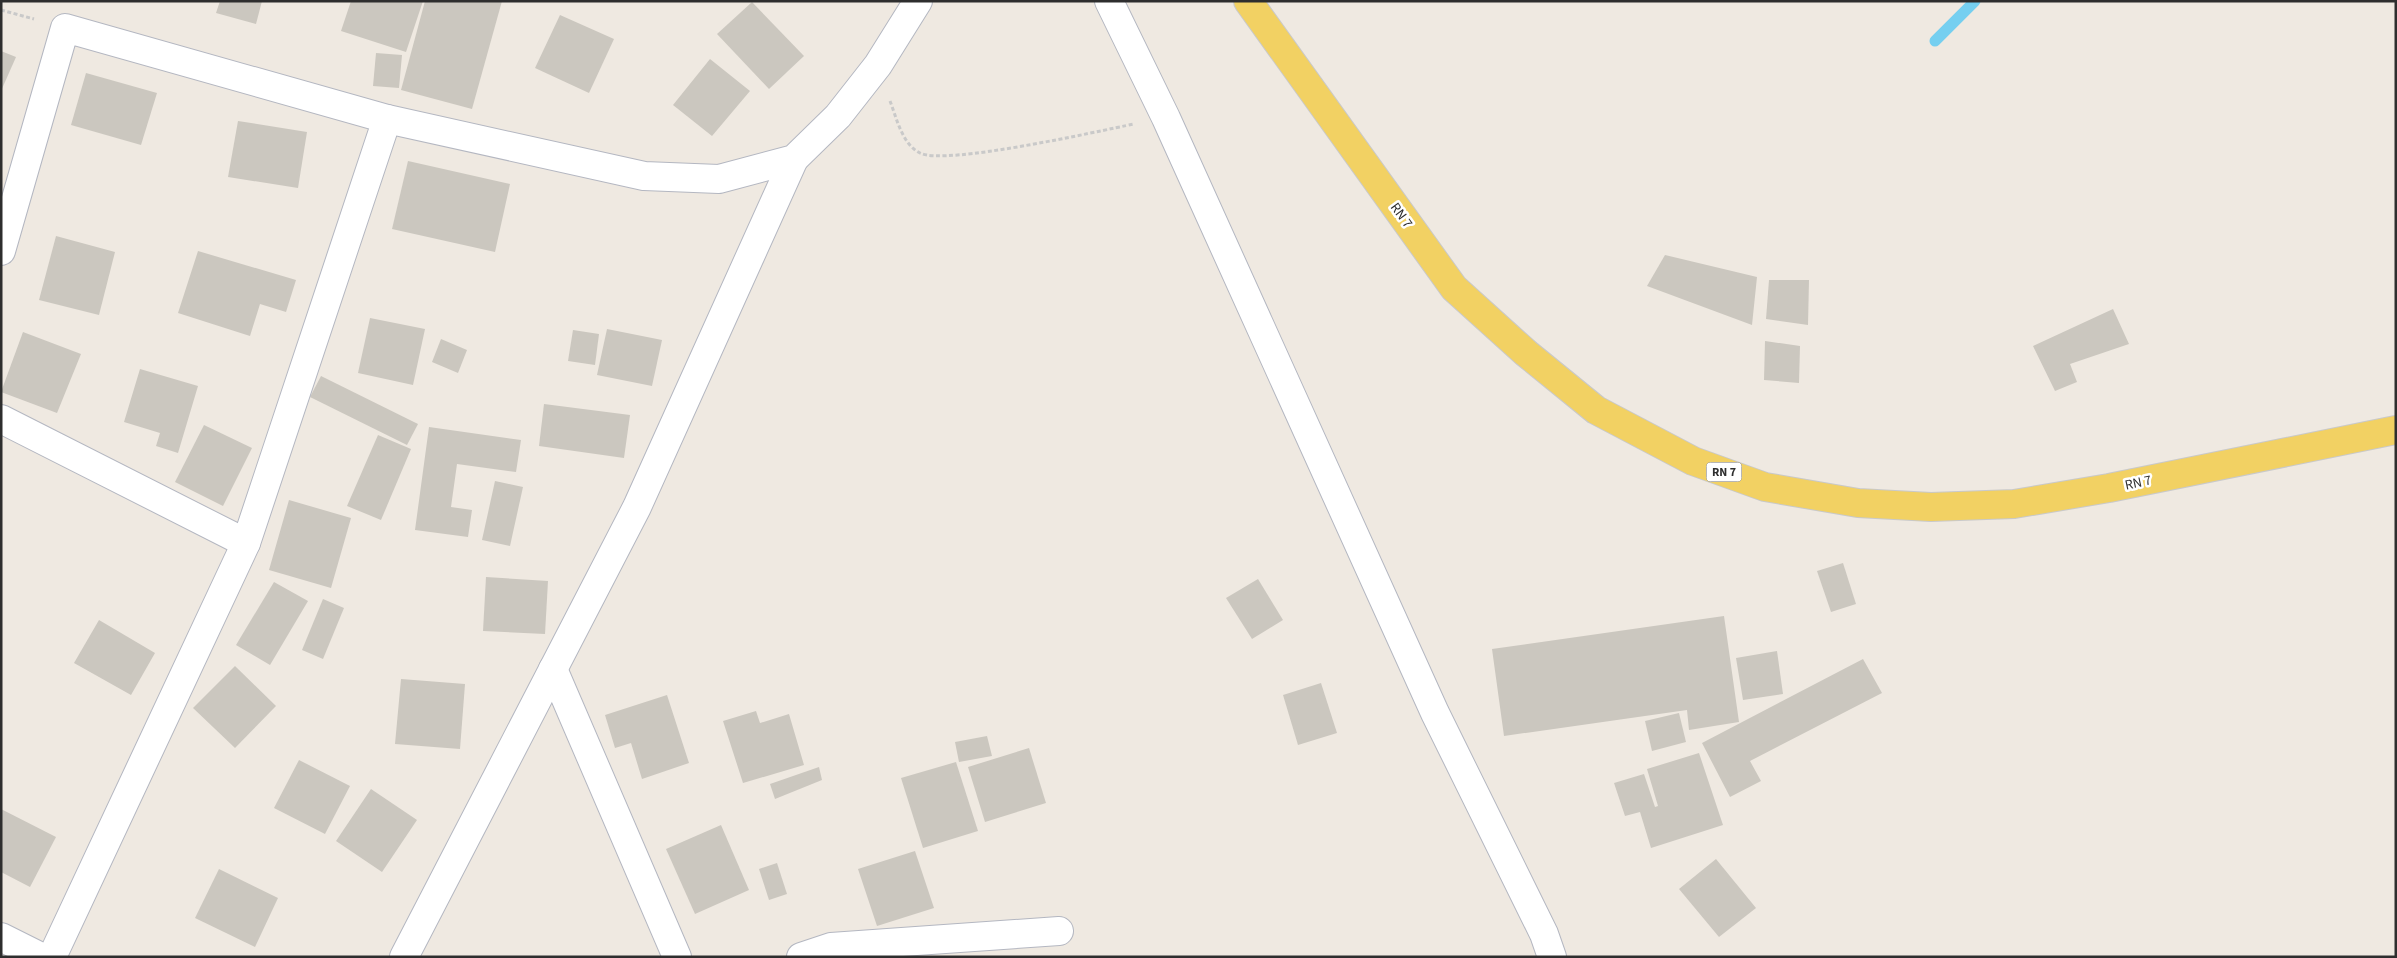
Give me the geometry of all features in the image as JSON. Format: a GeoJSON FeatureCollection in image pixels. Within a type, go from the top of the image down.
{"type":"FeatureCollection","features":[{"type":"Feature","properties":{"kind":"main road","name":"RN 7"},"geometry":{"type":"LineString","coordinates":[[1248,1],[1454,288],[1526,353],[1596,410],[1693,460],[1764,488],[1858,503],[1931,508],[2014,504],[2109,488],[2396,430]]}},
{"type":"Feature","properties":{"kind":"street"},"geometry":{"type":"LineString","coordinates":[[404,957],[637,507],[794,159],[838,116],[878,65],[918,1]]}},
{"type":"Feature","properties":{"kind":"street"},"geometry":{"type":"LineString","coordinates":[[1109,1],[1166,118],[1435,713],[1544,934],[1552,957]]}},
{"type":"Feature","properties":{"kind":"street"},"geometry":{"type":"LineString","coordinates":[[1,251],[66,28],[387,119],[644,176],[719,179],[794,159]]}},
{"type":"Feature","properties":{"kind":"street"},"geometry":{"type":"LineString","coordinates":[[52,957],[246,543],[387,119]]}},
{"type":"Feature","properties":{"kind":"street"},"geometry":{"type":"LineString","coordinates":[[1,418],[246,543]]}},
{"type":"Feature","properties":{"kind":"street"},"geometry":{"type":"LineString","coordinates":[[553,669],[677,957]]}},
{"type":"Feature","properties":{"kind":"street"},"geometry":{"type":"LineString","coordinates":[[801,957],[831,947],[1060,931]]}},
{"type":"Feature","properties":{"kind":"street"},"geometry":{"type":"LineString","coordinates":[[1,937],[41,957]]}},
{"type":"Feature","properties":{"kind":"path"},"geometry":{"type":"LineString","coordinates":[[878,65],[900,130],[910,145],[921,154],[946,156],[992,151],[1166,118]]}},
{"type":"Feature","properties":{"kind":"building"},"geometry":{"type":"Polygon","coordinates":[[[220,1],[262,1],[256,24],[216,13],[220,1]]]}},
{"type":"Feature","properties":{"kind":"building"},"geometry":{"type":"Polygon","coordinates":[[[351,1],[423,1],[406,52],[341,31],[351,1]]]}},
{"type":"Feature","properties":{"kind":"building"},"geometry":{"type":"Polygon","coordinates":[[[425,1],[502,1],[472,109],[401,90],[425,1]]]}},
{"type":"Feature","properties":{"kind":"building"},"geometry":{"type":"Polygon","coordinates":[[[752,2],[804,56],[769,89],[717,34],[752,2]]]}},
{"type":"Feature","properties":{"kind":"building"},"geometry":{"type":"Polygon","coordinates":[[[560,15],[614,39],[589,93],[535,68],[560,15]]]}},
{"type":"Feature","properties":{"kind":"building"},"geometry":{"type":"Polygon","coordinates":[[[1,51],[16,57],[1,91],[1,51]]]}},
{"type":"Feature","properties":{"kind":"building"},"geometry":{"type":"Polygon","coordinates":[[[376,53],[402,55],[399,88],[373,86],[376,53]]]}},
{"type":"Feature","properties":{"kind":"building"},"geometry":{"type":"Polygon","coordinates":[[[710,59],[750,91],[712,136],[673,105],[710,59]]]}},
{"type":"Feature","properties":{"kind":"building"},"geometry":{"type":"Polygon","coordinates":[[[86,73],[157,93],[141,145],[71,125],[86,73]]]}},
{"type":"Feature","properties":{"kind":"building"},"geometry":{"type":"Polygon","coordinates":[[[238,121],[307,132],[298,188],[228,177],[238,121]]]}},
{"type":"Feature","properties":{"kind":"building"},"geometry":{"type":"Polygon","coordinates":[[[408,161],[510,184],[495,252],[392,229],[408,161]]]}},
{"type":"Feature","properties":{"kind":"building"},"geometry":{"type":"Polygon","coordinates":[[[56,236],[115,252],[99,315],[39,300],[56,236]]]}},
{"type":"Feature","properties":{"kind":"building"},"geometry":{"type":"Polygon","coordinates":[[[198,251],[296,280],[286,312],[260,304],[250,336],[178,313],[198,251]]]}},
{"type":"Feature","properties":{"kind":"building"},"geometry":{"type":"Polygon","coordinates":[[[1665,255],[1757,277],[1752,325],[1647,286],[1665,255]]]}},
{"type":"Feature","properties":{"kind":"building"},"geometry":{"type":"Polygon","coordinates":[[[1769,280],[1809,280],[1808,325],[1766,319],[1769,280]]]}},
{"type":"Feature","properties":{"kind":"building"},"geometry":{"type":"Polygon","coordinates":[[[2113,309],[2129,344],[2070,364],[2077,382],[2055,391],[2033,346],[2113,309]]]}},
{"type":"Feature","properties":{"kind":"building"},"geometry":{"type":"Polygon","coordinates":[[[370,318],[425,329],[413,385],[358,373],[370,318]]]}},
{"type":"Feature","properties":{"kind":"building"},"geometry":{"type":"Polygon","coordinates":[[[607,329],[662,340],[652,386],[597,375],[607,329]]]}},
{"type":"Feature","properties":{"kind":"building"},"geometry":{"type":"Polygon","coordinates":[[[573,330],[599,334],[595,365],[568,361],[573,330]]]}},
{"type":"Feature","properties":{"kind":"building"},"geometry":{"type":"Polygon","coordinates":[[[23,332],[81,354],[57,413],[1,392],[23,332]]]}},
{"type":"Feature","properties":{"kind":"building"},"geometry":{"type":"Polygon","coordinates":[[[441,339],[467,350],[458,373],[432,362],[441,339]]]}},
{"type":"Feature","properties":{"kind":"building"},"geometry":{"type":"Polygon","coordinates":[[[1765,341],[1800,346],[1799,383],[1764,380],[1765,341]]]}},
{"type":"Feature","properties":{"kind":"building"},"geometry":{"type":"Polygon","coordinates":[[[140,369],[198,386],[178,453],[156,446],[160,433],[124,422],[140,369]]]}},
{"type":"Feature","properties":{"kind":"building"},"geometry":{"type":"Polygon","coordinates":[[[321,376],[418,424],[407,445],[310,397],[321,376]]]}},
{"type":"Feature","properties":{"kind":"building"},"geometry":{"type":"Polygon","coordinates":[[[544,404],[630,415],[624,458],[539,446],[544,404]]]}},
{"type":"Feature","properties":{"kind":"building"},"geometry":{"type":"Polygon","coordinates":[[[204,425],[252,448],[223,506],[175,482],[204,425]]]}},
{"type":"Feature","properties":{"kind":"building"},"geometry":{"type":"Polygon","coordinates":[[[429,427],[521,440],[516,472],[457,464],[451,507],[472,510],[468,537],[415,530],[429,427]]]}},
{"type":"Feature","properties":{"kind":"building"},"geometry":{"type":"Polygon","coordinates":[[[378,435],[411,449],[381,520],[347,506],[378,435]]]}},
{"type":"Feature","properties":{"kind":"building"},"geometry":{"type":"Polygon","coordinates":[[[495,481],[523,487],[510,546],[482,540],[495,481]]]}},
{"type":"Feature","properties":{"kind":"building"},"geometry":{"type":"Polygon","coordinates":[[[289,500],[351,518],[331,588],[269,570],[289,500]]]}},
{"type":"Feature","properties":{"kind":"building"},"geometry":{"type":"Polygon","coordinates":[[[1843,563],[1856,604],[1831,612],[1817,571],[1843,563]]]}},
{"type":"Feature","properties":{"kind":"building"},"geometry":{"type":"Polygon","coordinates":[[[486,577],[548,581],[545,634],[483,631],[486,577]]]}},
{"type":"Feature","properties":{"kind":"building"},"geometry":{"type":"Polygon","coordinates":[[[1258,579],[1283,620],[1252,639],[1226,598],[1258,579]]]}},
{"type":"Feature","properties":{"kind":"building"},"geometry":{"type":"Polygon","coordinates":[[[274,582],[308,601],[270,665],[236,645],[274,582]]]}},
{"type":"Feature","properties":{"kind":"building"},"geometry":{"type":"Polygon","coordinates":[[[323,599],[344,608],[323,659],[302,650],[323,599]]]}},
{"type":"Feature","properties":{"kind":"building"},"geometry":{"type":"Polygon","coordinates":[[[1724,616],[1739,722],[1689,730],[1687,710],[1504,736],[1492,649],[1724,616]]]}},
{"type":"Feature","properties":{"kind":"building"},"geometry":{"type":"Polygon","coordinates":[[[99,620],[155,653],[131,695],[74,663],[99,620]]]}},
{"type":"Feature","properties":{"kind":"building"},"geometry":{"type":"Polygon","coordinates":[[[1777,651],[1783,694],[1743,700],[1736,658],[1777,651]]]}},
{"type":"Feature","properties":{"kind":"building"},"geometry":{"type":"Polygon","coordinates":[[[1863,659],[1882,693],[1750,761],[1761,781],[1730,797],[1702,743],[1863,659]]]}},
{"type":"Feature","properties":{"kind":"building"},"geometry":{"type":"Polygon","coordinates":[[[235,666],[276,706],[235,748],[193,708],[235,666]]]}},
{"type":"Feature","properties":{"kind":"building"},"geometry":{"type":"Polygon","coordinates":[[[401,679],[465,684],[460,749],[395,744],[401,679]]]}},
{"type":"Feature","properties":{"kind":"building"},"geometry":{"type":"Polygon","coordinates":[[[1321,683],[1337,733],[1298,745],[1283,695],[1321,683]]]}},
{"type":"Feature","properties":{"kind":"building"},"geometry":{"type":"Polygon","coordinates":[[[667,695],[689,763],[642,779],[631,743],[615,748],[605,715],[667,695]]]}},
{"type":"Feature","properties":{"kind":"building"},"geometry":{"type":"Polygon","coordinates":[[[756,711],[760,723],[789,714],[804,765],[743,783],[723,721],[756,711]]]}},
{"type":"Feature","properties":{"kind":"building"},"geometry":{"type":"Polygon","coordinates":[[[1679,713],[1686,742],[1652,751],[1645,721],[1679,713]]]}},
{"type":"Feature","properties":{"kind":"building"},"geometry":{"type":"Polygon","coordinates":[[[987,736],[992,756],[959,762],[955,742],[987,736]]]}},
{"type":"Feature","properties":{"kind":"building"},"geometry":{"type":"Polygon","coordinates":[[[1029,748],[1046,803],[985,822],[968,767],[1029,748]]]}},
{"type":"Feature","properties":{"kind":"building"},"geometry":{"type":"Polygon","coordinates":[[[1699,753],[1723,825],[1651,848],[1640,812],[1625,816],[1614,783],[1644,774],[1655,807],[1658,806],[1647,769],[1699,753]]]}},
{"type":"Feature","properties":{"kind":"building"},"geometry":{"type":"Polygon","coordinates":[[[299,760],[350,786],[325,834],[274,808],[299,760]]]}},
{"type":"Feature","properties":{"kind":"building"},"geometry":{"type":"Polygon","coordinates":[[[956,762],[978,831],[923,848],[901,778],[956,762]]]}},
{"type":"Feature","properties":{"kind":"building"},"geometry":{"type":"Polygon","coordinates":[[[819,767],[822,780],[775,799],[770,784],[819,767]]]}},
{"type":"Feature","properties":{"kind":"building"},"geometry":{"type":"Polygon","coordinates":[[[371,789],[417,820],[382,872],[336,841],[371,789]]]}},
{"type":"Feature","properties":{"kind":"building"},"geometry":{"type":"Polygon","coordinates":[[[1,809],[56,837],[30,887],[1,872],[1,809]]]}},
{"type":"Feature","properties":{"kind":"building"},"geometry":{"type":"Polygon","coordinates":[[[721,825],[749,890],[695,914],[666,849],[721,825]]]}},
{"type":"Feature","properties":{"kind":"building"},"geometry":{"type":"Polygon","coordinates":[[[915,851],[934,908],[877,926],[858,869],[915,851]]]}},
{"type":"Feature","properties":{"kind":"building"},"geometry":{"type":"Polygon","coordinates":[[[1716,859],[1756,908],[1719,937],[1679,889],[1716,859]]]}},
{"type":"Feature","properties":{"kind":"building"},"geometry":{"type":"Polygon","coordinates":[[[777,863],[787,894],[769,900],[759,869],[777,863]]]}},
{"type":"Feature","properties":{"kind":"building"},"geometry":{"type":"Polygon","coordinates":[[[219,869],[278,898],[255,947],[195,918],[219,869]]]}},
{"type":"Feature","properties":{"kind":"waterway"},"geometry":{"type":"LineString","coordinates":[[1935,41],[1975,1]]}}]}
